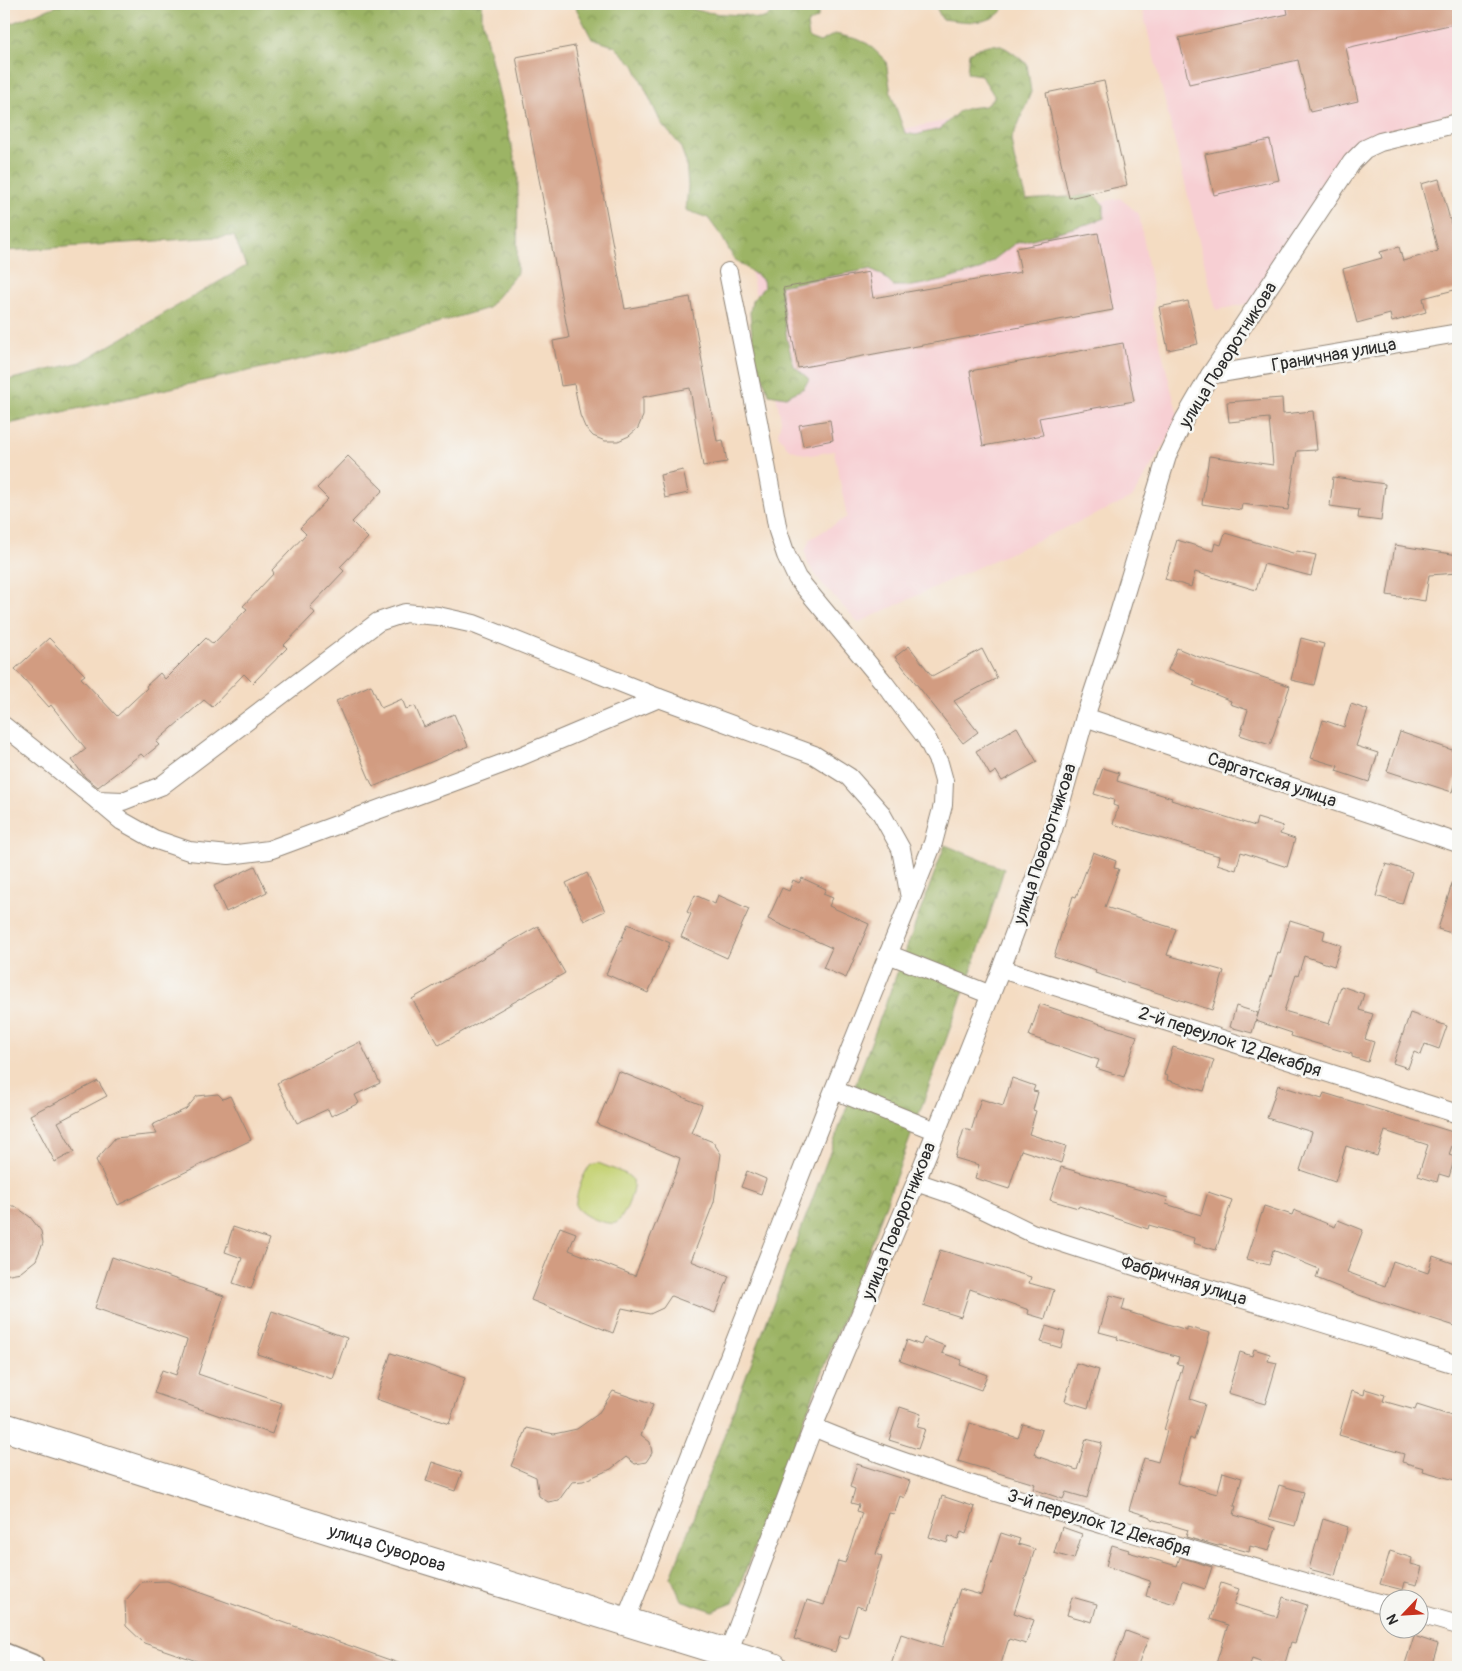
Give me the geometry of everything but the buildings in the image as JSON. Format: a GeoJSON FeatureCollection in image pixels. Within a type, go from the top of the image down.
{"type":"FeatureCollection","features":[{"type":"Feature","properties":{"kind":"main road","name":"улица Суворова"},"geometry":{"type":"LineString","coordinates":[[4,1427],[728,1653],[759,1665]]}},
{"type":"Feature","properties":{"kind":"main road"},"geometry":{"type":"LineString","coordinates":[[4,1656],[31,1667]]}},
{"type":"Feature","properties":{"kind":"street","name":"улица Поворотникова"},"geometry":{"type":"LineString","coordinates":[[728,1653],[813,1427],[916,1182],[991,995],[1053,830],[1085,717],[1167,456],[1184,420],[1210,375],[1352,162],[1366,149],[1380,142],[1458,123]]}},
{"type":"Feature","properties":{"kind":"street"},"geometry":{"type":"LineString","coordinates":[[625,1622],[910,898],[933,844],[943,805],[944,781],[939,763],[927,739],[885,684],[797,578],[786,555],[778,530],[728,272]]}},
{"type":"Feature","properties":{"kind":"street","name":"Граничная улица"},"geometry":{"type":"LineString","coordinates":[[1210,375],[1458,333]]}},
{"type":"Feature","properties":{"kind":"street"},"geometry":{"type":"LineString","coordinates":[[96,800],[123,801],[161,786],[378,622],[405,613],[438,616],[474,624],[659,698],[814,755],[849,777],[881,813],[901,849],[910,898]]}},
{"type":"Feature","properties":{"kind":"street"},"geometry":{"type":"LineString","coordinates":[[4,726],[122,822],[154,839],[189,851],[229,855],[269,850],[507,762],[659,698]]}},
{"type":"Feature","properties":{"kind":"street","name":"Саргатская улица"},"geometry":{"type":"LineString","coordinates":[[1085,717],[1458,843]]}},
{"type":"Feature","properties":{"kind":"street"},"geometry":{"type":"LineString","coordinates":[[888,954],[991,995]]}},
{"type":"Feature","properties":{"kind":"street","name":"2-й переулок 12 Декабря"},"geometry":{"type":"LineString","coordinates":[[1001,969],[1458,1114]]}},
{"type":"Feature","properties":{"kind":"street"},"geometry":{"type":"LineString","coordinates":[[834,1090],[936,1131]]}},
{"type":"Feature","properties":{"kind":"street","name":"Фабричная улица"},"geometry":{"type":"LineString","coordinates":[[916,1182],[954,1195],[1032,1234],[1458,1365]]}},
{"type":"Feature","properties":{"kind":"street","name":"3-й переулок 12 Декабря"},"geometry":{"type":"LineString","coordinates":[[813,1427],[863,1448],[1031,1503],[1380,1603]]}},
{"type":"Feature","properties":{"kind":"street"},"geometry":{"type":"LineString","coordinates":[[1430,1617],[1458,1625]]}},
{"type":"Feature","properties":{"kind":"shaded area"},"geometry":{"type":"Polygon","coordinates":[[[1141,4],[1458,4],[1458,98],[1450,114],[1366,136],[1251,303],[1216,310],[1141,4]]]}},
{"type":"Feature","properties":{"kind":"shaded area"},"geometry":{"type":"Polygon","coordinates":[[[996,111],[1016,217],[1120,198],[1139,214],[1154,298],[1152,313],[1179,420],[1132,498],[858,623],[820,581],[808,564],[805,551],[810,539],[847,517],[834,451],[811,455],[800,453],[788,448],[778,435],[781,420],[729,163],[996,111]]]}},
{"type":"Feature","properties":{"kind":"green space"},"geometry":{"type":"Polygon","coordinates":[[[62,4],[482,4],[482,20],[518,174],[517,273],[488,308],[348,349],[4,425],[4,381],[81,362],[246,266],[234,236],[4,251],[4,26],[62,4]]]}},
{"type":"Feature","properties":{"kind":"green space"},"geometry":{"type":"Polygon","coordinates":[[[580,4],[677,4],[701,11],[746,15],[759,19],[769,15],[782,4],[816,4],[818,6],[818,18],[807,24],[809,38],[820,42],[835,34],[857,39],[868,44],[886,61],[891,94],[905,133],[916,135],[940,129],[958,112],[968,108],[985,106],[995,97],[981,75],[967,73],[969,53],[987,45],[1006,48],[1027,64],[1031,92],[1011,139],[1014,158],[1026,200],[1094,195],[1104,205],[1104,218],[1014,244],[982,269],[942,281],[912,286],[893,286],[882,275],[871,269],[780,286],[787,340],[794,366],[809,379],[804,388],[786,397],[769,394],[754,355],[750,313],[752,301],[764,287],[763,280],[734,259],[722,237],[708,218],[686,210],[688,186],[686,162],[680,145],[661,123],[634,65],[614,46],[592,39],[576,8],[580,4]]]}},
{"type":"Feature","properties":{"kind":"green space"},"geometry":{"type":"Polygon","coordinates":[[[938,4],[1003,4],[1005,6],[993,18],[968,22],[942,19],[936,7],[938,4]]]}},
{"type":"Feature","properties":{"kind":"green space"},"geometry":{"type":"Polygon","coordinates":[[[945,845],[1004,869],[982,941],[860,1275],[733,1603],[713,1611],[681,1600],[671,1577],[945,845]]]}},
{"type":"Feature","properties":{"kind":"green space"},"geometry":{"type":"Polygon","coordinates":[[[598,1163],[626,1174],[633,1180],[629,1203],[623,1215],[616,1223],[594,1220],[576,1207],[578,1192],[585,1173],[590,1166],[598,1163]]]}}]}
